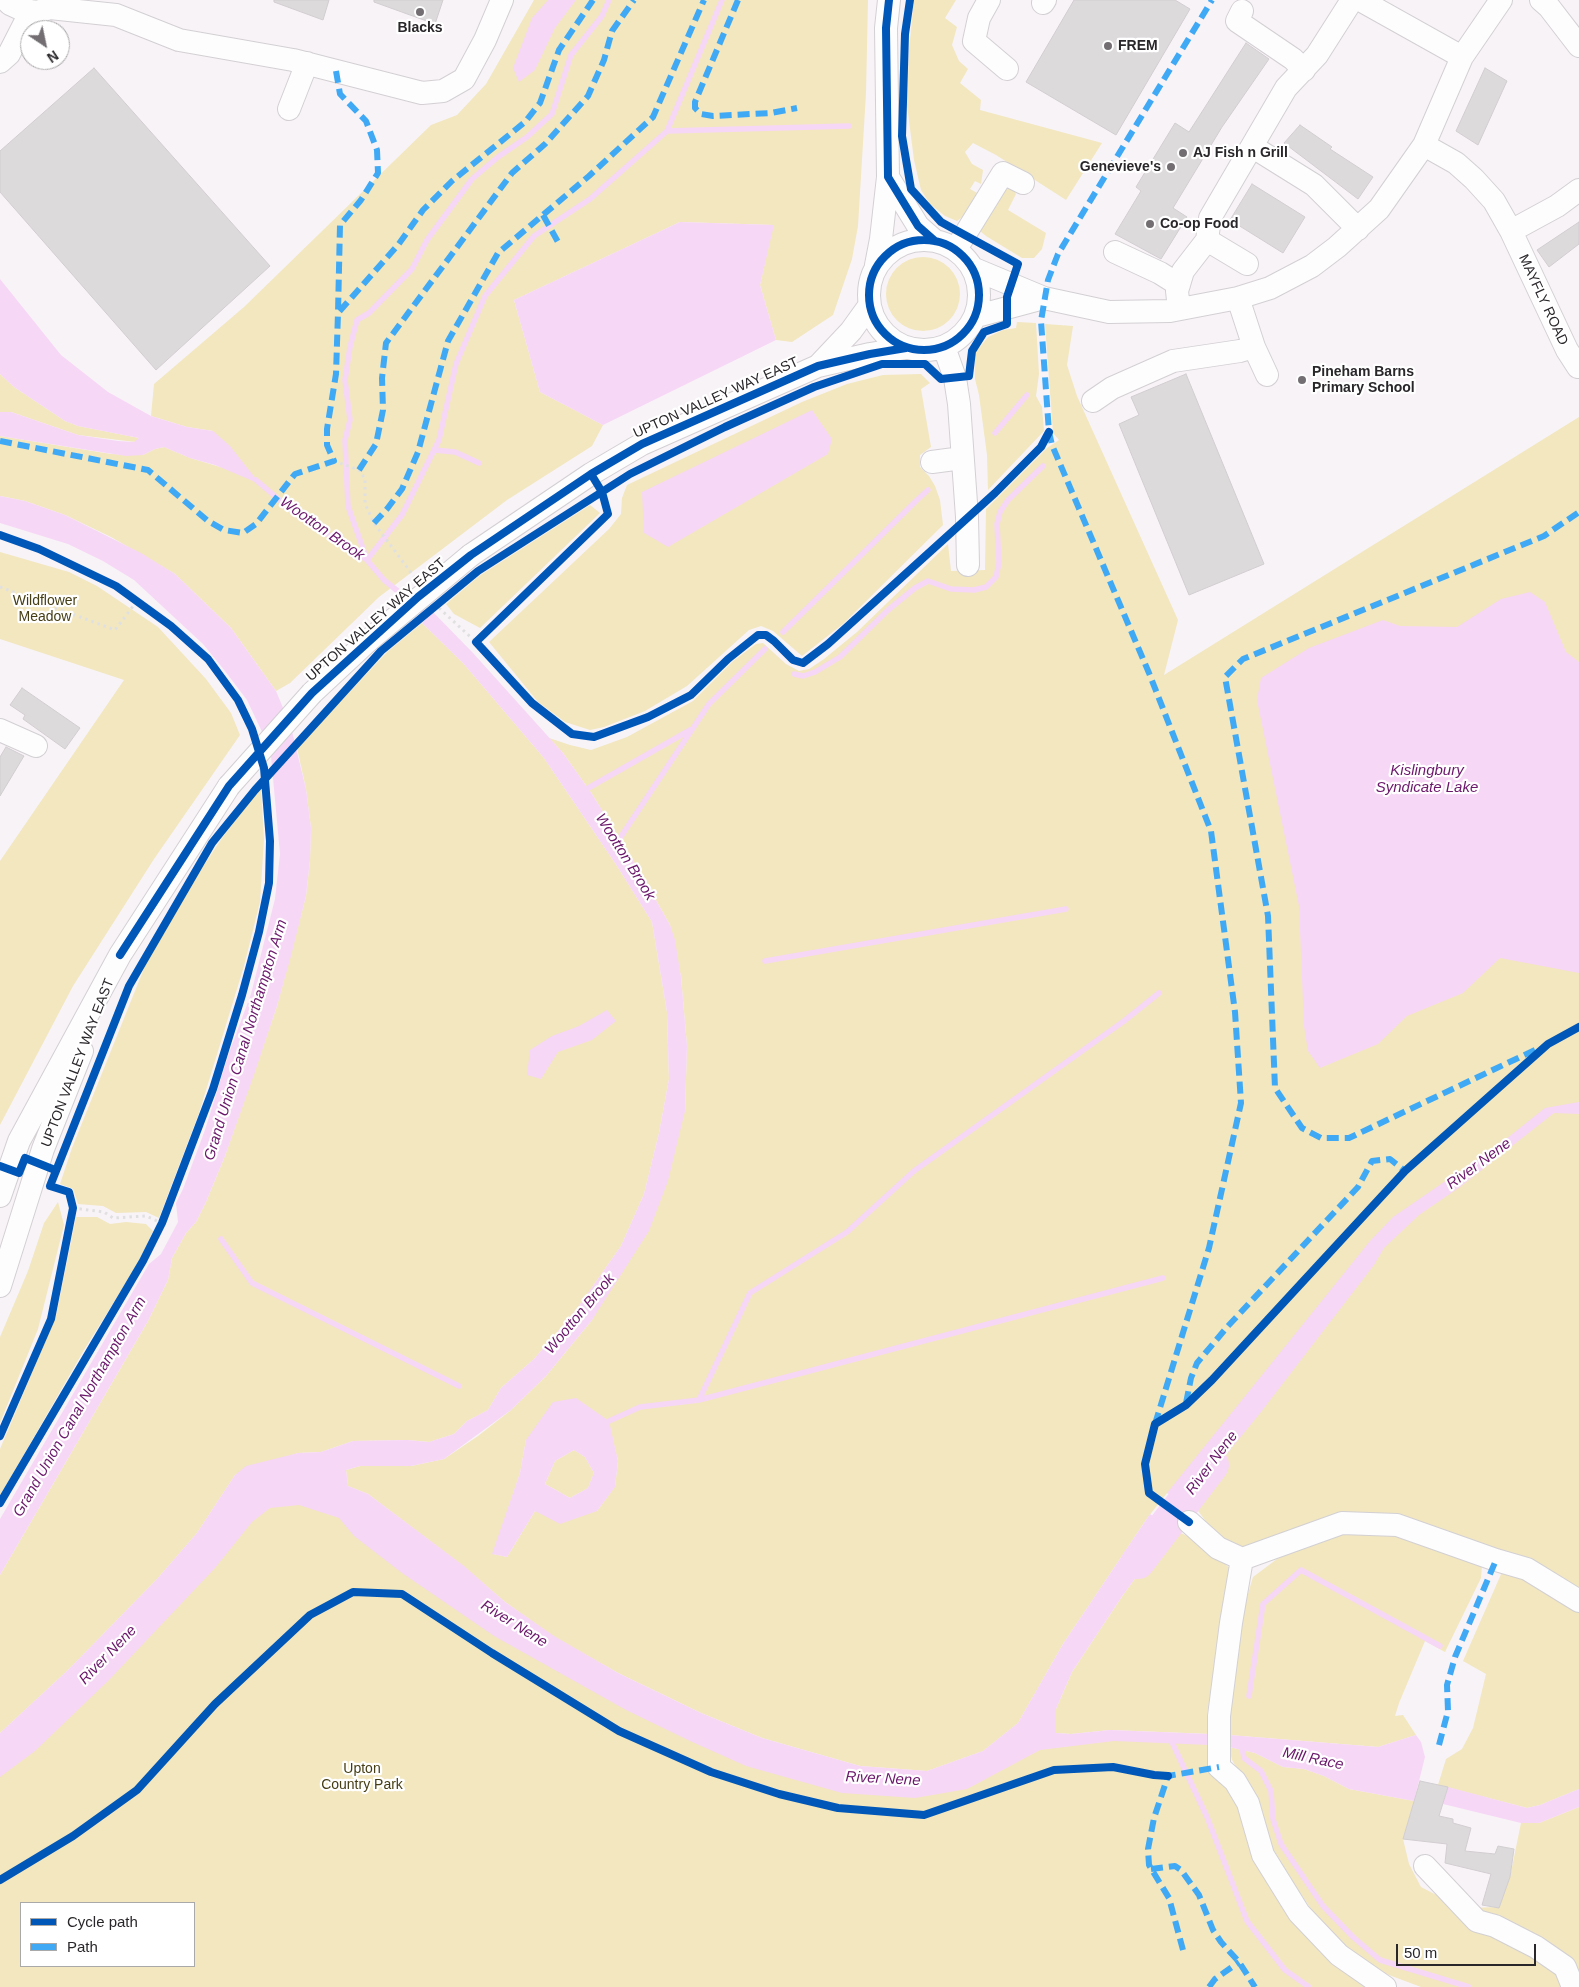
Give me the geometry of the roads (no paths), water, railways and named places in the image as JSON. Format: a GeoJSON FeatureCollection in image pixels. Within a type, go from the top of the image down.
{"type":"FeatureCollection","features":[{"type":"Feature","properties":{"kind":"street"},"geometry":{"type":"LineString","coordinates":[[6,0],[23,10],[48,6],[108,8],[179,40],[307,64],[422,93],[443,91],[464,79],[485,40],[502,0]]}},
{"type":"Feature","properties":{"kind":"street"},"geometry":{"type":"LineString","coordinates":[[876,265],[893,248],[907,242],[922,239],[945,243],[956,249],[972,268],[978,282],[980,300],[977,316],[968,329],[954,342],[931,350],[917,350],[906,348],[889,338],[876,324],[869,306],[870,279],[876,265],[881,239],[888,177],[886,28],[889,0]]}},
{"type":"Feature","properties":{"kind":"street"},"geometry":{"type":"LineString","coordinates":[[989,0],[979,18],[974,41],[1006,68]]}},
{"type":"Feature","properties":{"kind":"street"},"geometry":{"type":"LineString","coordinates":[[1179,310],[1177,291],[1183,271],[1207,240],[1210,218],[1286,88],[1317,55],[1352,0]]}},
{"type":"Feature","properties":{"kind":"street"},"geometry":{"type":"LineString","coordinates":[[1360,0],[1462,57]]}},
{"type":"Feature","properties":{"kind":"street"},"geometry":{"type":"LineString","coordinates":[[972,268],[1044,298],[1109,312],[1170,312],[1238,298],[1270,288],[1312,266],[1358,229],[1379,209],[1424,145],[1462,57],[1501,0]]}},
{"type":"Feature","properties":{"kind":"street"},"geometry":{"type":"LineString","coordinates":[[1541,0],[1550,7],[1579,46]]}},
{"type":"Feature","properties":{"kind":"street"},"geometry":{"type":"LineString","coordinates":[[0,62],[9,54],[48,6]]}},
{"type":"Feature","properties":{"kind":"street"},"geometry":{"type":"LineString","coordinates":[[1242,11],[1237,21],[1293,59],[1304,70]]}},
{"type":"Feature","properties":{"kind":"street"},"geometry":{"type":"LineString","coordinates":[[288,109],[307,64]]}},
{"type":"Feature","properties":{"kind":"street","name":"MAYFLY ROAD"},"geometry":{"type":"LineString","coordinates":[[1424,145],[1456,163],[1494,201],[1511,231],[1567,350],[1573,371]]}},
{"type":"Feature","properties":{"kind":"street"},"geometry":{"type":"LineString","coordinates":[[1253,147],[1314,185],[1358,229]]}},
{"type":"Feature","properties":{"kind":"street"},"geometry":{"type":"LineString","coordinates":[[956,249],[1003,173],[1023,183]]}},
{"type":"Feature","properties":{"kind":"street"},"geometry":{"type":"LineString","coordinates":[[888,177],[918,226],[934,241]]}},
{"type":"Feature","properties":{"kind":"street"},"geometry":{"type":"LineString","coordinates":[[1511,231],[1558,206],[1579,190]]}},
{"type":"Feature","properties":{"kind":"street"},"geometry":{"type":"LineString","coordinates":[[1207,240],[1247,264]]}},
{"type":"Feature","properties":{"kind":"street"},"geometry":{"type":"LineString","coordinates":[[1115,252],[1179,284]]}},
{"type":"Feature","properties":{"kind":"street"},"geometry":{"type":"LineString","coordinates":[[977,316],[1044,298]]}},
{"type":"Feature","properties":{"kind":"street"},"geometry":{"type":"LineString","coordinates":[[1238,298],[1254,347],[1267,375]]}},
{"type":"Feature","properties":{"kind":"street","name":"UPTON VALLEY WAY EAST"},"geometry":{"type":"LineString","coordinates":[[818,366],[851,331],[869,306]]}},
{"type":"Feature","properties":{"kind":"street"},"geometry":{"type":"LineString","coordinates":[[944,347],[955,378],[959,404],[967,517],[968,565]]}},
{"type":"Feature","properties":{"kind":"street"},"geometry":{"type":"LineString","coordinates":[[1093,401],[1112,388],[1174,361],[1240,351],[1254,347]]}},
{"type":"Feature","properties":{"kind":"street","name":"UPTON VALLEY WAY EAST"},"geometry":{"type":"LineString","coordinates":[[1,1192],[19,1142],[120,955],[229,786],[312,693],[418,597],[471,555],[591,474],[642,444],[818,366],[906,348]]}},
{"type":"Feature","properties":{"kind":"street"},"geometry":{"type":"LineString","coordinates":[[932,462],[962,458]]}},
{"type":"Feature","properties":{"kind":"street"},"geometry":{"type":"LineString","coordinates":[[0,730],[36,746]]}},
{"type":"Feature","properties":{"kind":"street","name":"UPTON VALLEY WAY EAST"},"geometry":{"type":"LineString","coordinates":[[0,1286],[43,1150],[120,955]]}},
{"type":"Feature","properties":{"kind":"street"},"geometry":{"type":"LineString","coordinates":[[1188,1522],[1218,1548],[1242,1559],[1342,1523],[1397,1525],[1527,1569],[1579,1601]]}},
{"type":"Feature","properties":{"kind":"street"},"geometry":{"type":"LineString","coordinates":[[1242,1559],[1231,1622],[1219,1716],[1219,1767],[1235,1781],[1248,1803],[1263,1855],[1299,1913],[1339,1955],[1385,1987]]}},
{"type":"Feature","properties":{"kind":"street"},"geometry":{"type":"LineString","coordinates":[[1425,1866],[1477,1921],[1495,1926],[1522,1939],[1565,1967],[1573,1987]]}},
{"type":"Feature","properties":{"kind":"water"},"geometry":{"type":"Polygon","coordinates":[[[548,0],[576,0],[555,28],[535,70],[519,82],[513,68],[532,18],[548,0]]]}},
{"type":"Feature","properties":{"kind":"water"},"geometry":{"type":"Polygon","coordinates":[[[680,222],[774,225],[760,285],[776,340],[603,425],[540,392],[514,300],[680,222]]]}},
{"type":"Feature","properties":{"kind":"water"},"geometry":{"type":"Polygon","coordinates":[[[0,279],[61,355],[108,392],[151,416],[187,427],[213,431],[230,446],[260,484],[215,465],[190,458],[164,447],[143,455],[126,456],[0,436],[0,412],[11,412],[78,435],[134,442],[139,438],[78,426],[65,421],[14,387],[0,374],[0,279]]]}},
{"type":"Feature","properties":{"kind":"water"},"geometry":{"type":"Polygon","coordinates":[[[812,410],[832,439],[828,454],[668,547],[644,533],[642,492],[812,410]]]}},
{"type":"Feature","properties":{"kind":"water","name":"Grand Union Canal Northampton Arm"},"geometry":{"type":"Polygon","coordinates":[[[0,496],[25,501],[65,515],[141,553],[175,574],[231,628],[276,691],[291,727],[306,789],[311,828],[306,896],[277,1006],[225,1156],[206,1202],[196,1222],[186,1233],[172,1258],[168,1280],[148,1321],[0,1575],[0,1519],[149,1264],[161,1254],[178,1222],[176,1203],[205,1130],[229,1053],[251,994],[275,899],[280,854],[271,756],[247,700],[225,671],[203,644],[134,580],[103,561],[68,544],[0,523],[0,496]]]}},
{"type":"Feature","properties":{"kind":"water","name":"Kislingbury Syndicate Lake"},"geometry":{"type":"Polygon","coordinates":[[[1530,592],[1545,602],[1566,652],[1579,662],[1579,973],[1500,958],[1463,993],[1407,1016],[1378,1044],[1320,1068],[1308,1051],[1304,1026],[1299,906],[1257,700],[1261,678],[1309,648],[1383,620],[1400,626],[1457,627],[1501,599],[1530,592]]]}},
{"type":"Feature","properties":{"kind":"water"},"geometry":{"type":"Polygon","coordinates":[[[433,612],[473,653],[563,753],[592,794],[639,870],[670,925],[675,940],[681,977],[687,1046],[685,1111],[668,1181],[649,1231],[592,1320],[546,1376],[511,1410],[444,1459],[411,1466],[360,1466],[346,1470],[348,1486],[368,1494],[464,1566],[505,1602],[554,1636],[618,1673],[701,1713],[762,1738],[860,1766],[927,1771],[983,1751],[1018,1723],[1063,1644],[1150,1514],[1172,1528],[1123,1595],[1072,1672],[1056,1709],[1056,1733],[1071,1734],[1110,1730],[1210,1734],[1209,1745],[1114,1741],[1040,1750],[967,1789],[915,1798],[842,1793],[746,1766],[626,1710],[494,1636],[402,1573],[354,1536],[339,1518],[299,1505],[270,1508],[252,1522],[215,1568],[109,1680],[35,1751],[0,1777],[0,1733],[68,1670],[157,1579],[197,1533],[235,1475],[246,1466],[298,1453],[321,1452],[353,1441],[407,1440],[429,1442],[454,1434],[467,1421],[488,1410],[501,1388],[534,1359],[576,1310],[621,1246],[644,1194],[659,1133],[669,1079],[667,1012],[652,922],[617,866],[544,758],[463,663],[422,623],[433,612]]]}},
{"type":"Feature","properties":{"kind":"water"},"geometry":{"type":"Polygon","coordinates":[[[607,1010],[616,1021],[592,1040],[558,1052],[541,1079],[527,1075],[530,1050],[552,1036],[579,1026],[607,1010]]]}},
{"type":"Feature","properties":{"kind":"water"},"geometry":{"type":"Polygon","coordinates":[[[1579,1102],[1579,1114],[1554,1113],[1460,1187],[1419,1215],[1384,1248],[1374,1265],[1213,1471],[1199,1492],[1196,1508],[1167,1493],[1370,1241],[1393,1217],[1501,1143],[1545,1108],[1579,1102]]]}},
{"type":"Feature","properties":{"kind":"water"},"geometry":{"type":"Polygon","coordinates":[[[576,1398],[609,1421],[618,1461],[615,1487],[597,1511],[560,1524],[535,1511],[507,1557],[492,1554],[520,1473],[526,1440],[553,1402],[576,1398]],[[574,1450],[555,1461],[545,1484],[570,1498],[588,1488],[594,1473],[585,1457],[574,1450]]]}},
{"type":"Feature","properties":{"kind":"water","name":"Mill Race"},"geometry":{"type":"Polygon","coordinates":[[[1229,1735],[1378,1747],[1416,1735],[1421,1742],[1425,1757],[1414,1801],[1349,1789],[1324,1776],[1304,1769],[1283,1767],[1255,1753],[1229,1747],[1229,1735]]]}},
{"type":"Feature","properties":{"kind":"water"},"geometry":{"type":"Polygon","coordinates":[[[1448,1787],[1527,1808],[1540,1805],[1579,1789],[1579,1807],[1539,1823],[1521,1823],[1443,1804],[1448,1787]]]}},
{"type":"Feature","properties":{"kind":"waterway"},"geometry":{"type":"LineString","coordinates":[[367,560],[348,506],[345,440],[350,420],[345,380],[350,347],[357,320],[369,313],[412,269],[427,240],[472,179],[498,157],[527,137],[552,114],[571,55],[602,16],[609,0]]}},
{"type":"Feature","properties":{"kind":"waterway"},"geometry":{"type":"LineString","coordinates":[[667,131],[722,0]]}},
{"type":"Feature","properties":{"kind":"waterway"},"geometry":{"type":"LineString","coordinates":[[367,560],[402,515],[439,440],[456,364],[485,296],[534,236],[590,199],[667,131],[849,126]]}},
{"type":"Feature","properties":{"kind":"waterway"},"geometry":{"type":"LineString","coordinates":[[995,433],[1027,395]]}},
{"type":"Feature","properties":{"kind":"waterway"},"geometry":{"type":"LineString","coordinates":[[434,450],[455,452],[479,463]]}},
{"type":"Feature","properties":{"kind":"waterway"},"geometry":{"type":"LineString","coordinates":[[794,674],[803,676],[815,672],[840,657],[888,610],[915,588],[928,581],[951,589],[974,590],[986,587],[996,577],[999,563],[997,524],[1000,512],[1008,500],[1043,466]]}},
{"type":"Feature","properties":{"kind":"waterway","name":"Wootton Brook"},"geometry":{"type":"LineString","coordinates":[[256,480],[296,514],[367,560],[384,580],[409,600]]}},
{"type":"Feature","properties":{"kind":"waterway"},"geometry":{"type":"LineString","coordinates":[[783,632],[928,490]]}},
{"type":"Feature","properties":{"kind":"waterway","name":"Wootton Brook"},"geometry":{"type":"LineString","coordinates":[[416,606],[434,621]]}},
{"type":"Feature","properties":{"kind":"waterway"},"geometry":{"type":"LineString","coordinates":[[616,844],[709,704],[765,649]]}},
{"type":"Feature","properties":{"kind":"waterway"},"geometry":{"type":"LineString","coordinates":[[583,791],[690,730]]}},
{"type":"Feature","properties":{"kind":"waterway"},"geometry":{"type":"LineString","coordinates":[[765,961],[1066,909]]}},
{"type":"Feature","properties":{"kind":"waterway"},"geometry":{"type":"LineString","coordinates":[[699,1400],[750,1293],[847,1232],[914,1171],[1124,1021],[1159,993]]}},
{"type":"Feature","properties":{"kind":"waterway"},"geometry":{"type":"LineString","coordinates":[[221,1239],[252,1283],[459,1386]]}},
{"type":"Feature","properties":{"kind":"waterway"},"geometry":{"type":"LineString","coordinates":[[609,1421],[640,1407],[699,1400],[1163,1278]]}},
{"type":"Feature","properties":{"kind":"waterway","name":"River Nene"},"geometry":{"type":"LineString","coordinates":[[1138,1562],[1212,1465]]}},
{"type":"Feature","properties":{"kind":"waterway"},"geometry":{"type":"LineString","coordinates":[[1249,1696],[1263,1604],[1301,1570],[1440,1646]]}},
{"type":"Feature","properties":{"kind":"waterway"},"geometry":{"type":"LineString","coordinates":[[1170,1738],[1207,1817],[1247,1921],[1285,1970],[1309,1987]]}},
{"type":"Feature","properties":{"kind":"waterway"},"geometry":{"type":"LineString","coordinates":[[1241,1743],[1244,1758],[1261,1771],[1271,1791],[1273,1819],[1281,1844],[1323,1906],[1353,1937],[1380,1960],[1469,1987]]}},
{"type":"Feature","properties":{"kind":"place","name":"Blacks"},"geometry":{"type":"Point","coordinates":[420,12]}},
{"type":"Feature","properties":{"kind":"place","name":"FREM"},"geometry":{"type":"Point","coordinates":[1108,46]}},
{"type":"Feature","properties":{"kind":"place","name":"AJ Fish n Grill"},"geometry":{"type":"Point","coordinates":[1183,153]}},
{"type":"Feature","properties":{"kind":"place","name":"Genevieve's"},"geometry":{"type":"Point","coordinates":[1171,167]}},
{"type":"Feature","properties":{"kind":"place","name":"Co-op Food"},"geometry":{"type":"Point","coordinates":[1150,224]}},
{"type":"Feature","properties":{"kind":"place","name":"Pineham Barns Primary School"},"geometry":{"type":"Point","coordinates":[1302,380]}},
{"type":"Feature","properties":{"kind":"park label","name":"Wildflower Meadow"},"geometry":{"type":"Point","coordinates":[45,610]}},
{"type":"Feature","properties":{"kind":"park label","name":"Upton Country Park"},"geometry":{"type":"Point","coordinates":[362,1778]}}]}
